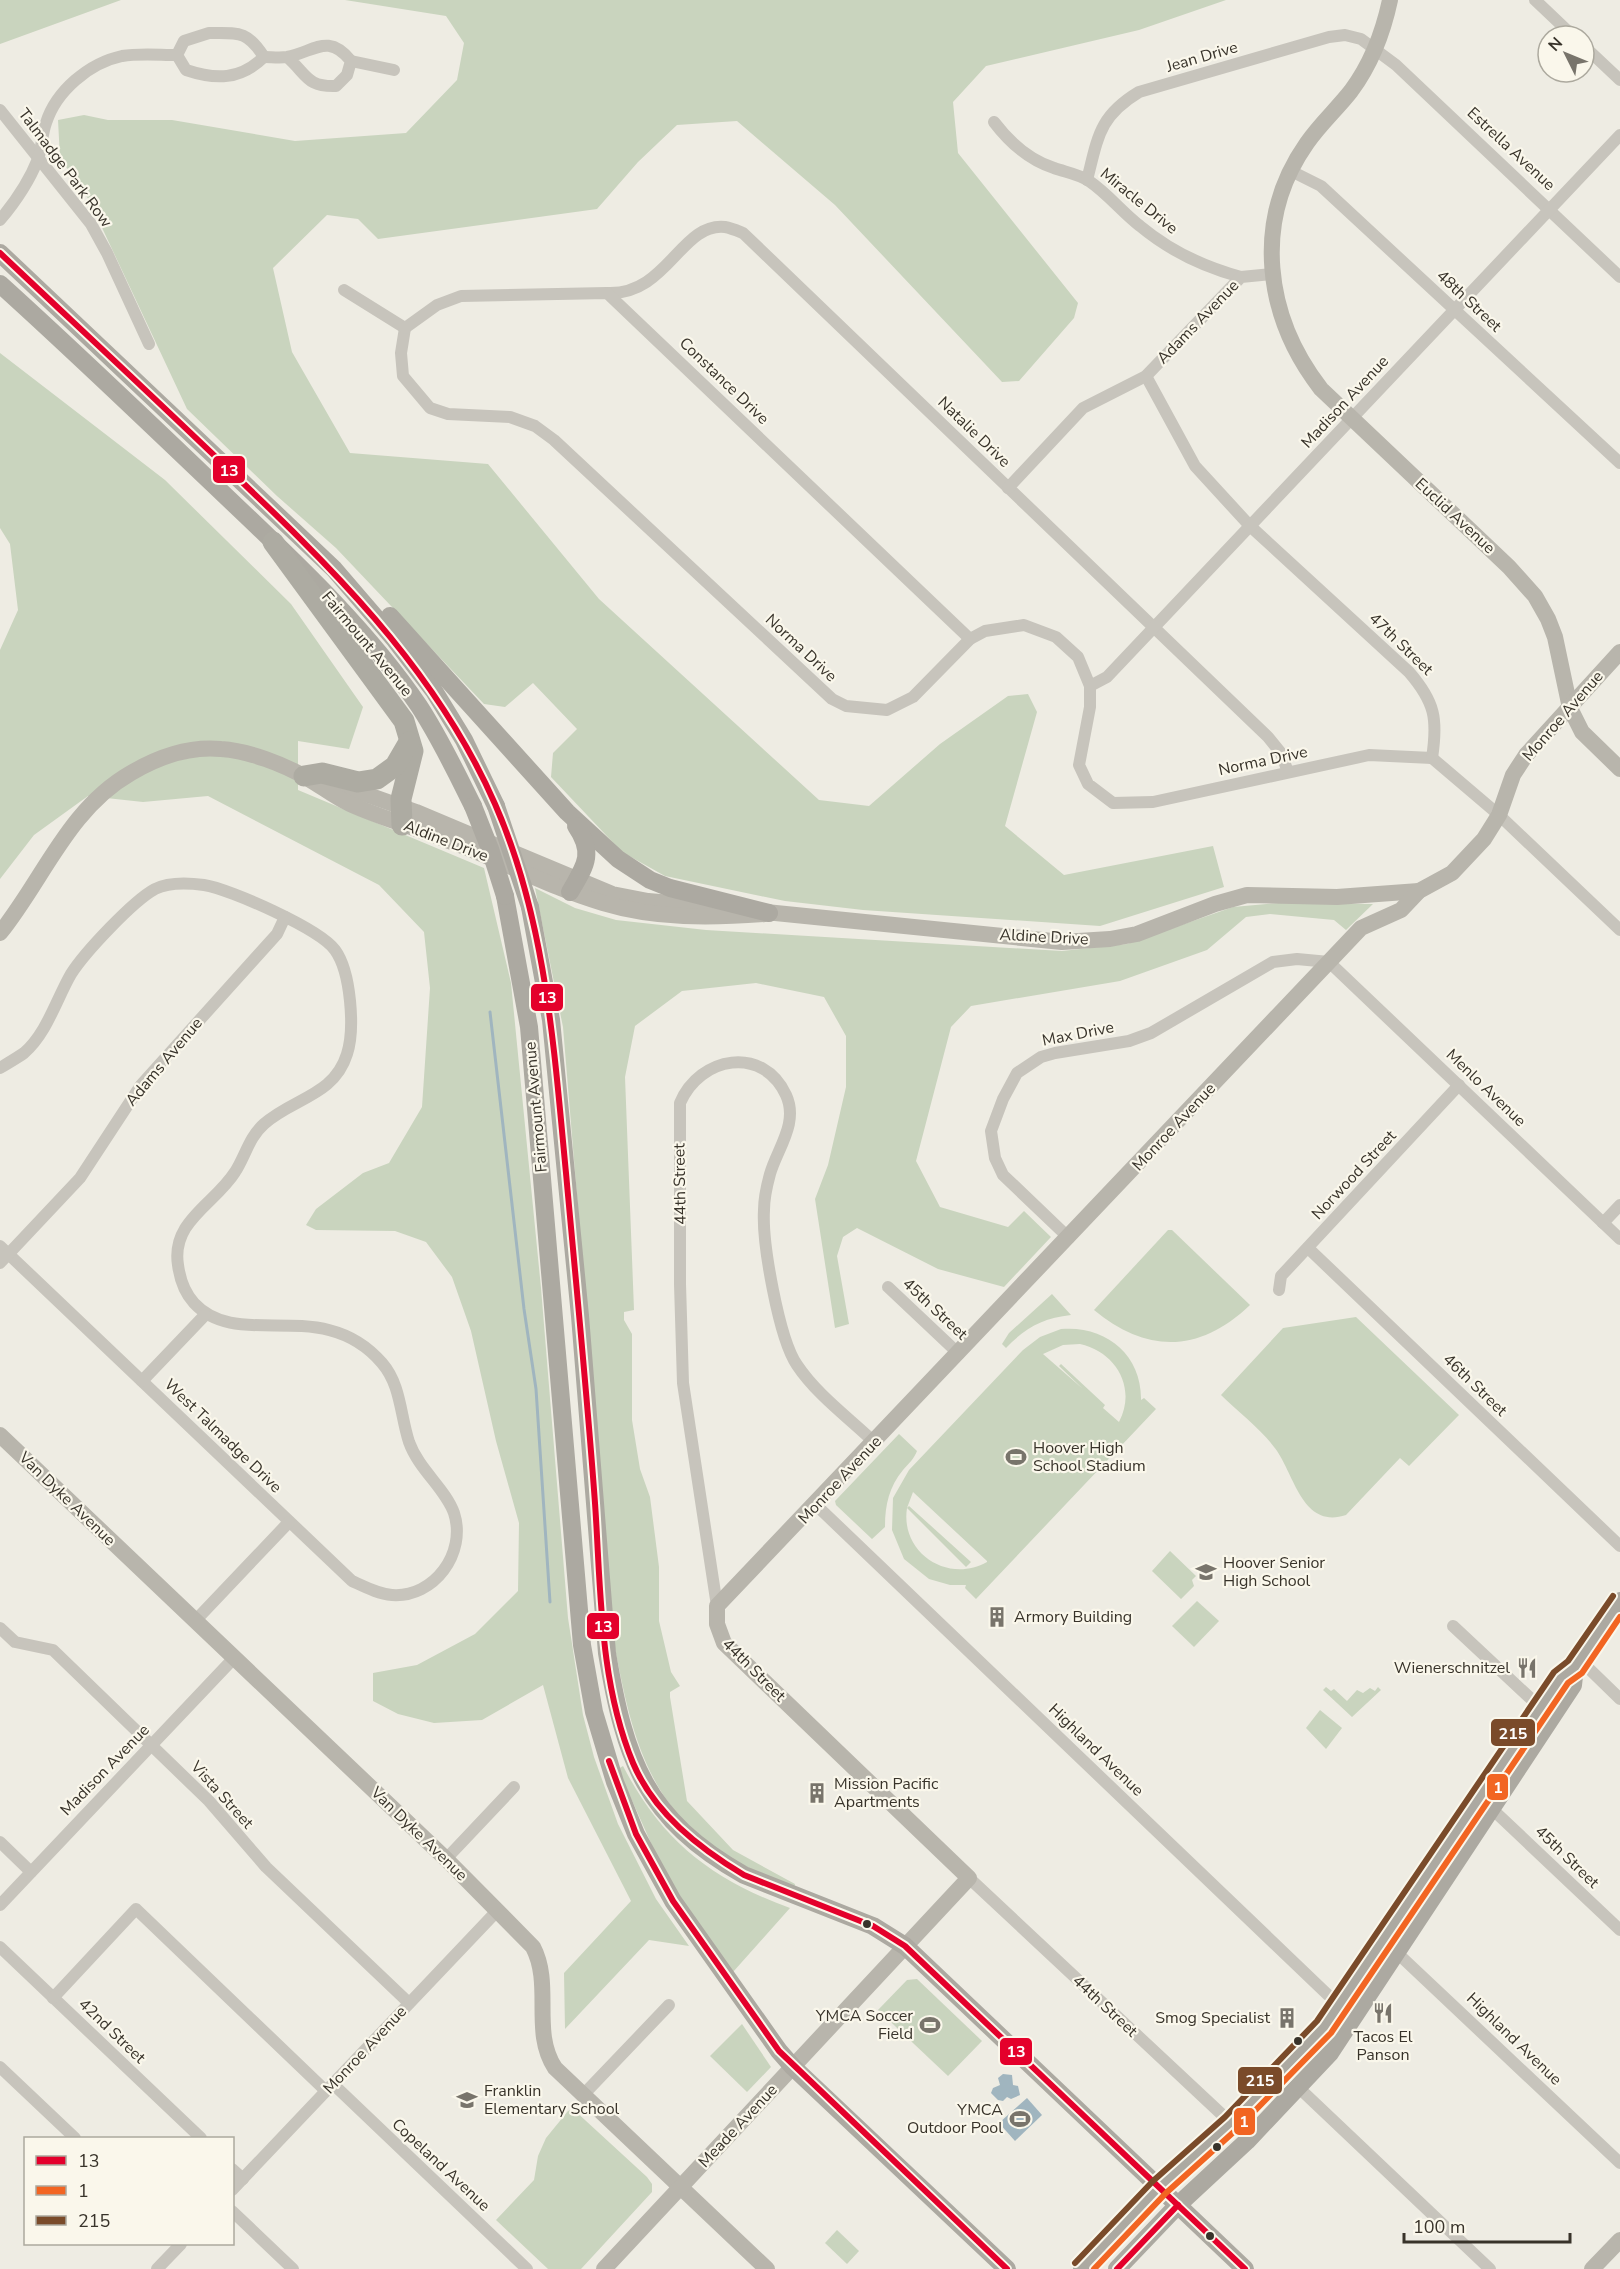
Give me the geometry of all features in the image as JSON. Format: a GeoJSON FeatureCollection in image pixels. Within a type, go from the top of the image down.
{"type":"FeatureCollection","features":[{"type":"Feature","properties":{"kind":"highway"},"geometry":{"type":"LineString","coordinates":[[273,542],[399,712],[413,752],[402,816]]}},
{"type":"Feature","properties":{"kind":"highway"},"geometry":{"type":"LineString","coordinates":[[304,776],[322,773],[358,782],[377,779],[395,766],[410,742]]}},
{"type":"Feature","properties":{"kind":"main road"},"geometry":{"type":"LineString","coordinates":[[0,237],[168,397],[181,424]]}},
{"type":"Feature","properties":{"kind":"main road","name":"Fairmount Avenue"},"geometry":{"type":"LineString","coordinates":[[0,253],[333,569],[434,691],[464,740],[496,806],[530,907],[551,1020],[580,1316],[607,1653],[616,1707],[635,1768],[663,1810],[691,1838],[727,1865],[744,1875],[873,1926],[906,1946],[1245,2269]]}},
{"type":"Feature","properties":{"kind":"main road","name":"Fairmount Avenue"},"geometry":{"type":"LineString","coordinates":[[0,284],[107,382],[327,594],[378,651],[419,706],[449,758],[473,806],[505,896],[529,1027],[582,1645],[594,1712],[615,1782],[636,1834],[673,1901],[779,2051],[793,2067],[1008,2269]]}},
{"type":"Feature","properties":{"kind":"main road"},"geometry":{"type":"LineString","coordinates":[[333,569],[356,584],[391,617],[567,812],[618,859],[650,880],[670,888],[769,913]]}},
{"type":"Feature","properties":{"kind":"main road"},"geometry":{"type":"LineString","coordinates":[[567,812],[587,846],[586,861],[574,886]]}},
{"type":"Feature","properties":{"kind":"main road"},"geometry":{"type":"LineString","coordinates":[[1117,2269],[1178,2205],[1299,2088],[1330,2053],[1356,2015],[1389,1946],[1545,1713],[1560,1677],[1578,1664],[1620,1601]]}},
{"type":"Feature","properties":{"kind":"main road"},"geometry":{"type":"LineString","coordinates":[[1082,2269],[1160,2187],[1231,2123],[1300,2054],[1389,1946],[1465,1847],[1466,1833],[1486,1802]]}},
{"type":"Feature","properties":{"kind":"main road"},"geometry":{"type":"LineString","coordinates":[[1299,2088],[1294,2079],[1295,2067],[1300,2054]]}},
{"type":"Feature","properties":{"kind":"main road"},"geometry":{"type":"LineString","coordinates":[[1222,2163],[1222,2150],[1237,2133],[1231,2123]]}},
{"type":"Feature","properties":{"kind":"street"},"geometry":{"type":"LineString","coordinates":[[1272,274],[1273,232],[1280,200],[1291,171],[1315,131],[1361,76],[1376,49],[1390,0]]}},
{"type":"Feature","properties":{"kind":"street"},"geometry":{"type":"LineString","coordinates":[[1535,0],[1560,24]]}},
{"type":"Feature","properties":{"kind":"street"},"geometry":{"type":"LineString","coordinates":[[177,55],[184,41],[199,34],[227,33],[244,34],[254,42],[264,57]]}},
{"type":"Feature","properties":{"kind":"street","name":"Jean Drive"},"geometry":{"type":"LineString","coordinates":[[1087,180],[1097,137],[1106,120],[1119,104],[1139,93],[1329,36],[1353,37],[1376,49]]}},
{"type":"Feature","properties":{"kind":"street"},"geometry":{"type":"LineString","coordinates":[[177,55],[186,70],[207,76],[242,75],[264,57],[287,57],[324,45],[335,47],[351,61],[394,70]]}},
{"type":"Feature","properties":{"kind":"street","name":"Estrella Avenue"},"geometry":{"type":"LineString","coordinates":[[1376,49],[1412,78],[1620,277]]}},
{"type":"Feature","properties":{"kind":"street"},"geometry":{"type":"LineString","coordinates":[[0,220],[21,196],[39,158],[46,122],[56,102],[73,82],[95,66],[122,56],[177,55]]}},
{"type":"Feature","properties":{"kind":"street"},"geometry":{"type":"LineString","coordinates":[[287,57],[300,68],[307,80],[319,87],[336,87],[347,75],[351,61]]}},
{"type":"Feature","properties":{"kind":"street"},"geometry":{"type":"LineString","coordinates":[[1596,57],[1620,80]]}},
{"type":"Feature","properties":{"kind":"street","name":"Talmadge Park Row"},"geometry":{"type":"LineString","coordinates":[[0,110],[91,224],[149,344]]}},
{"type":"Feature","properties":{"kind":"street","name":"Miracle Drive"},"geometry":{"type":"LineString","coordinates":[[994,122],[1006,138],[1022,152],[1047,166],[1087,180],[1141,228],[1175,251],[1215,270],[1241,277]]}},
{"type":"Feature","properties":{"kind":"street","name":"Madison Avenue"},"geometry":{"type":"LineString","coordinates":[[1090,686],[1107,677],[1620,135]]}},
{"type":"Feature","properties":{"kind":"street","name":"48th Street"},"geometry":{"type":"LineString","coordinates":[[1291,171],[1321,186],[1620,463]]}},
{"type":"Feature","properties":{"kind":"street","name":"Natalie Drive"},"geometry":{"type":"LineString","coordinates":[[608,293],[620,294],[640,288],[661,273],[689,241],[702,232],[724,227],[743,233],[1268,737],[1281,753],[1288,772]]}},
{"type":"Feature","properties":{"kind":"street","name":"Adams Avenue"},"geometry":{"type":"LineString","coordinates":[[1008,488],[1083,408],[1146,376],[1241,277],[1272,274]]}},
{"type":"Feature","properties":{"kind":"street","name":"Euclid Avenue"},"geometry":{"type":"LineString","coordinates":[[1272,274],[1284,327],[1293,349],[1321,389],[1509,567],[1535,596],[1556,637],[1570,708],[1582,732],[1620,769]]}},
{"type":"Feature","properties":{"kind":"street"},"geometry":{"type":"LineString","coordinates":[[344,290],[405,328],[437,305],[461,296],[608,293]]}},
{"type":"Feature","properties":{"kind":"street","name":"Constance Drive"},"geometry":{"type":"LineString","coordinates":[[608,293],[970,639]]}},
{"type":"Feature","properties":{"kind":"street","name":"Norma Drive"},"geometry":{"type":"LineString","coordinates":[[405,328],[400,353],[403,376],[430,408],[448,414],[510,417],[535,426],[554,440],[832,699],[846,706],[887,710],[913,697],[970,639],[985,631],[1024,624],[1056,637],[1078,657],[1090,686],[1090,707],[1079,765],[1088,784],[1113,803],[1153,802],[1369,755],[1432,758]]}},
{"type":"Feature","properties":{"kind":"street","name":"47th Street"},"geometry":{"type":"LineString","coordinates":[[1146,376],[1195,466],[1250,526],[1409,672],[1426,692],[1432,707],[1435,737],[1432,758]]}},
{"type":"Feature","properties":{"kind":"street","name":"Monroe Avenue"},"geometry":{"type":"LineString","coordinates":[[717,1606],[875,1443],[1361,928],[1401,910],[1419,891],[1452,873],[1484,839],[1499,814],[1514,775],[1526,755],[1620,652]]}},
{"type":"Feature","properties":{"kind":"street","name":"Aldine Drive"},"geometry":{"type":"LineString","coordinates":[[0,933],[58,845],[81,816],[129,774],[161,757],[192,750],[222,749],[257,756],[304,776],[342,786],[402,816],[574,886],[603,903],[646,913],[723,917],[769,913],[1062,942],[1110,939],[1137,934],[1215,904],[1247,895],[1337,897],[1419,891]]}},
{"type":"Feature","properties":{"kind":"street"},"geometry":{"type":"LineString","coordinates":[[1432,758],[1499,814],[1620,930]]}},
{"type":"Feature","properties":{"kind":"street"},"geometry":{"type":"LineString","coordinates":[[0,1068],[25,1052],[45,1028],[74,969],[133,905],[157,888],[180,883],[207,885],[285,917],[309,928],[326,940],[343,965],[348,982],[350,1040],[348,1053],[334,1080],[321,1092],[277,1114],[258,1130],[235,1172],[185,1227],[177,1259],[180,1282],[189,1298],[205,1315],[142,1381]]}},
{"type":"Feature","properties":{"kind":"street","name":"Adams Avenue"},"geometry":{"type":"LineString","coordinates":[[3,1254],[80,1178],[141,1085],[277,934],[285,917]]}},
{"type":"Feature","properties":{"kind":"street","name":"Max Drive"},"geometry":{"type":"LineString","coordinates":[[1069,1238],[1003,1176],[995,1158],[991,1131],[1017,1073],[1041,1057],[1129,1041],[1152,1033],[1273,963],[1297,959],[1329,962]]}},
{"type":"Feature","properties":{"kind":"street","name":"Menlo Avenue"},"geometry":{"type":"LineString","coordinates":[[1329,962],[1620,1239]]}},
{"type":"Feature","properties":{"kind":"street","name":"44th Street"},"geometry":{"type":"LineString","coordinates":[[875,1443],[796,1365],[786,1340],[765,1243],[764,1209],[771,1173],[788,1130],[790,1119],[787,1096],[768,1072],[750,1064],[735,1062],[720,1065],[700,1074],[685,1092],[679,1114],[683,1383],[717,1606],[717,1624],[724,1643],[969,1878],[1231,2123]]}},
{"type":"Feature","properties":{"kind":"street","name":"Norwood Street"},"geometry":{"type":"LineString","coordinates":[[1279,1290],[1281,1276],[1459,1086]]}},
{"type":"Feature","properties":{"kind":"street"},"geometry":{"type":"LineString","coordinates":[[1603,1223],[1620,1205]]}},
{"type":"Feature","properties":{"kind":"street","name":"46th Street"},"geometry":{"type":"LineString","coordinates":[[1308,1248],[1620,1546]]}},
{"type":"Feature","properties":{"kind":"street","name":"West Talmadge Drive"},"geometry":{"type":"LineString","coordinates":[[3,1254],[142,1381],[352,1581],[388,1595],[403,1595],[419,1591],[434,1583],[446,1568],[453,1552],[457,1533],[454,1515],[445,1496],[420,1464],[409,1441],[396,1385],[385,1365],[364,1346],[328,1328],[303,1325],[240,1324],[205,1315]]}},
{"type":"Feature","properties":{"kind":"street","name":"45th Street"},"geometry":{"type":"LineString","coordinates":[[888,1287],[959,1354]]}},
{"type":"Feature","properties":{"kind":"street","name":"Van Dyke Avenue"},"geometry":{"type":"LineString","coordinates":[[0,1435],[446,1859],[533,1947],[540,1960],[547,2056],[555,2068],[767,2269]]}},
{"type":"Feature","properties":{"kind":"street","name":"Highland Avenue"},"geometry":{"type":"LineString","coordinates":[[816,1505],[1340,2004],[1356,2015]]}},
{"type":"Feature","properties":{"kind":"street"},"geometry":{"type":"LineString","coordinates":[[195,1621],[289,1522]]}},
{"type":"Feature","properties":{"kind":"street"},"geometry":{"type":"LineString","coordinates":[[1453,1626],[1545,1713]]}},
{"type":"Feature","properties":{"kind":"street","name":"Vista Street"},"geometry":{"type":"LineString","coordinates":[[0,1628],[15,1642],[53,1650],[209,1801],[266,1867],[409,2003]]}},
{"type":"Feature","properties":{"kind":"street","name":"Madison Avenue"},"geometry":{"type":"LineString","coordinates":[[0,1905],[234,1658]]}},
{"type":"Feature","properties":{"kind":"street"},"geometry":{"type":"LineString","coordinates":[[1578,1664],[1620,1699]]}},
{"type":"Feature","properties":{"kind":"street"},"geometry":{"type":"LineString","coordinates":[[446,1859],[514,1787]]}},
{"type":"Feature","properties":{"kind":"street","name":"45th Street"},"geometry":{"type":"LineString","coordinates":[[1486,1802],[1620,1930]]}},
{"type":"Feature","properties":{"kind":"street"},"geometry":{"type":"LineString","coordinates":[[0,1842],[31,1872]]}},
{"type":"Feature","properties":{"kind":"street","name":"Meade Avenue"},"geometry":{"type":"LineString","coordinates":[[604,2269],[969,1878]]}},
{"type":"Feature","properties":{"kind":"street","name":"Copeland Avenue"},"geometry":{"type":"LineString","coordinates":[[53,1998],[136,1909],[528,2269]]}},
{"type":"Feature","properties":{"kind":"street","name":"Monroe Avenue"},"geometry":{"type":"LineString","coordinates":[[234,2188],[497,1911]]}},
{"type":"Feature","properties":{"kind":"street","name":"Highland Avenue"},"geometry":{"type":"LineString","coordinates":[[1389,1946],[1620,2163]]}},
{"type":"Feature","properties":{"kind":"street","name":"42nd Street"},"geometry":{"type":"LineString","coordinates":[[0,1947],[199,2137]]}},
{"type":"Feature","properties":{"kind":"street"},"geometry":{"type":"LineString","coordinates":[[584,2094],[669,2005]]}},
{"type":"Feature","properties":{"kind":"street"},"geometry":{"type":"LineString","coordinates":[[0,2067],[73,2137]]}},
{"type":"Feature","properties":{"kind":"street"},"geometry":{"type":"LineString","coordinates":[[1299,2088],[1490,2269]]}},
{"type":"Feature","properties":{"kind":"street"},"geometry":{"type":"LineString","coordinates":[[234,2171],[243,2179]]}},
{"type":"Feature","properties":{"kind":"street"},"geometry":{"type":"LineString","coordinates":[[234,2213],[293,2269]]}},
{"type":"Feature","properties":{"kind":"street"},"geometry":{"type":"LineString","coordinates":[[1592,2269],[1620,2240]]}},
{"type":"Feature","properties":{"kind":"street"},"geometry":{"type":"LineString","coordinates":[[157,2269],[181,2245]]}},
{"type":"Feature","properties":{"kind":"green space"},"geometry":{"type":"Polygon","coordinates":[[[0,0],[121,0],[0,44],[0,0]]]}},
{"type":"Feature","properties":{"kind":"green space"},"geometry":{"type":"Polygon","coordinates":[[[345,0],[1226,0],[1139,30],[986,66],[953,102],[958,153],[1078,303],[1074,318],[1019,381],[1002,382],[835,205],[737,121],[677,125],[638,162],[597,209],[378,239],[358,219],[327,215],[273,268],[292,352],[350,453],[488,464],[599,599],[819,800],[869,806],[940,744],[1008,696],[1028,694],[1037,712],[1005,826],[1064,875],[1213,846],[1224,887],[1100,926],[863,910],[785,901],[665,876],[622,852],[551,777],[553,753],[577,729],[533,683],[505,707],[484,704],[336,548],[277,496],[187,409],[89,200],[60,158],[58,120],[84,115],[108,120],[172,120],[295,141],[406,133],[457,80],[464,43],[446,16],[345,0]]]}},
{"type":"Feature","properties":{"kind":"green space"},"geometry":{"type":"Polygon","coordinates":[[[0,353],[165,480],[291,604],[363,707],[349,749],[298,741],[298,790],[484,868],[511,983],[541,1288],[568,1618],[583,1715],[594,1757],[618,1824],[656,1899],[689,1946],[649,1940],[565,2029],[564,1973],[631,1901],[568,1778],[543,1685],[482,1720],[434,1723],[398,1714],[373,1701],[373,1673],[417,1665],[475,1634],[518,1591],[519,1523],[496,1441],[471,1331],[452,1277],[426,1242],[395,1231],[316,1230],[306,1225],[316,1209],[363,1173],[389,1163],[422,1107],[430,988],[424,932],[379,885],[208,796],[143,802],[88,796],[34,835],[0,879],[0,650],[18,610],[10,544],[0,528],[0,353]]]}},
{"type":"Feature","properties":{"kind":"green space"},"geometry":{"type":"Polygon","coordinates":[[[535,888],[575,908],[616,920],[706,930],[1062,951],[1127,944],[1233,907],[1279,903],[1373,904],[1346,930],[1334,920],[1270,914],[1246,917],[1207,950],[1120,981],[971,1006],[951,1027],[916,1161],[940,1207],[1008,1227],[1024,1211],[1051,1237],[1004,1287],[938,1269],[857,1228],[843,1237],[837,1256],[849,1324],[835,1328],[815,1199],[828,1165],[846,1087],[846,1036],[824,997],[756,983],[682,991],[635,1026],[625,1077],[634,1310],[624,1312],[624,1320],[632,1334],[632,1420],[640,1469],[650,1497],[659,1567],[659,1621],[671,1672],[680,1686],[670,1692],[670,1697],[687,1801],[733,1850],[795,1884],[794,1888],[720,1852],[695,1832],[674,1810],[645,1760],[627,1704],[614,1643],[563,1027],[535,888]]]}},
{"type":"Feature","properties":{"kind":"green space"},"geometry":{"type":"Polygon","coordinates":[[[1168,1230],[1172,1230],[1250,1305],[1231,1321],[1212,1332],[1193,1339],[1173,1342],[1134,1335],[1094,1310],[1168,1230]]]}},
{"type":"Feature","properties":{"kind":"green space"},"geometry":{"type":"Polygon","coordinates":[[[1052,1294],[1071,1315],[1035,1325],[1006,1348],[1002,1344],[1009,1333],[1052,1294]]]}},
{"type":"Feature","properties":{"kind":"green space"},"geometry":{"type":"Polygon","coordinates":[[[1356,1317],[1459,1415],[1409,1466],[1400,1458],[1346,1515],[1331,1517],[1319,1514],[1309,1506],[1274,1447],[1221,1395],[1283,1328],[1356,1317]]]}},
{"type":"Feature","properties":{"kind":"green space","name":"Hoover High School Stadium"},"geometry":{"type":"Polygon","coordinates":[[[1061,1329],[1077,1329],[1106,1338],[1128,1356],[1140,1384],[1141,1400],[1144,1398],[1156,1409],[976,1599],[965,1588],[966,1585],[950,1585],[929,1579],[904,1559],[892,1530],[893,1498],[909,1470],[1023,1350],[1040,1337],[1061,1329]],[[1080,1344],[1063,1345],[1043,1354],[1083,1389],[1059,1366],[1061,1364],[1105,1405],[1103,1408],[1119,1422],[1126,1397],[1120,1373],[1104,1355],[1080,1344]],[[913,1492],[907,1508],[907,1524],[911,1539],[919,1551],[930,1560],[957,1569],[972,1568],[987,1562],[987,1561],[913,1492]]]}},
{"type":"Feature","properties":{"kind":"green space"},"geometry":{"type":"Polygon","coordinates":[[[899,1434],[917,1451],[898,1476],[891,1490],[885,1527],[872,1539],[836,1505],[835,1501],[899,1434]]]}},
{"type":"Feature","properties":{"kind":"green space"},"geometry":{"type":"Polygon","coordinates":[[[909,1506],[971,1562],[966,1567],[907,1508],[909,1506]]]}},
{"type":"Feature","properties":{"kind":"green space"},"geometry":{"type":"Polygon","coordinates":[[[1170,1551],[1196,1576],[1192,1580],[1194,1586],[1181,1599],[1152,1571],[1170,1551]]]}},
{"type":"Feature","properties":{"kind":"green space"},"geometry":{"type":"Polygon","coordinates":[[[1197,1601],[1219,1621],[1194,1647],[1172,1626],[1197,1601]]]}},
{"type":"Feature","properties":{"kind":"green space"},"geometry":{"type":"Polygon","coordinates":[[[1326,1687],[1331,1691],[1334,1689],[1347,1701],[1357,1690],[1363,1693],[1370,1688],[1375,1691],[1378,1687],[1381,1690],[1352,1717],[1323,1690],[1326,1687]]]}},
{"type":"Feature","properties":{"kind":"green space"},"geometry":{"type":"Polygon","coordinates":[[[1320,1710],[1342,1728],[1326,1749],[1306,1728],[1320,1710]]]}},
{"type":"Feature","properties":{"kind":"green space"},"geometry":{"type":"Polygon","coordinates":[[[623,1766],[654,1816],[691,1854],[736,1884],[790,1908],[733,1972],[690,1913],[659,1861],[618,1769],[623,1766]]]}},
{"type":"Feature","properties":{"kind":"green space","name":"YMCA Soccer Field"},"geometry":{"type":"Polygon","coordinates":[[[917,1979],[982,2041],[948,2076],[878,2010],[907,1980],[917,1979]]]}},
{"type":"Feature","properties":{"kind":"green space"},"geometry":{"type":"Polygon","coordinates":[[[742,2024],[771,2067],[747,2092],[710,2056],[742,2024]]]}},
{"type":"Feature","properties":{"kind":"green space"},"geometry":{"type":"Polygon","coordinates":[[[573,2109],[647,2177],[652,2184],[652,2192],[581,2269],[548,2269],[496,2220],[534,2180],[538,2156],[546,2138],[568,2111],[573,2109]]]}},
{"type":"Feature","properties":{"kind":"green space"},"geometry":{"type":"Polygon","coordinates":[[[837,2230],[859,2251],[847,2264],[825,2243],[837,2230]]]}},
{"type":"Feature","properties":{"kind":"water"},"geometry":{"type":"Polygon","coordinates":[[[1003,2074],[1012,2075],[1013,2085],[1018,2086],[1020,2095],[1011,2099],[1007,2097],[1003,2101],[998,2100],[991,2093],[993,2088],[1000,2085],[998,2078],[1003,2074]]]}},
{"type":"Feature","properties":{"kind":"water","name":"YMCA Outdoor Pool"},"geometry":{"type":"Polygon","coordinates":[[[1027,2098],[1042,2115],[1015,2141],[999,2123],[1027,2098]]]}},
{"type":"Feature","properties":{"kind":"waterway"},"geometry":{"type":"LineString","coordinates":[[490,1012],[524,1309],[536,1389],[550,1602]]}},
{"type":"Feature","properties":{"kind":"transit line","name":"13"},"geometry":{"type":"LineString","coordinates":[[0,253],[260,499],[375,619],[410,661],[442,706],[495,804],[526,893],[537,939],[552,1032],[581,1338],[604,1634],[614,1700],[622,1732],[642,1781],[665,1813],[680,1828],[711,1853],[744,1875],[873,1926],[905,1946],[1245,2269]]}},
{"type":"Feature","properties":{"kind":"transit line","name":"215"},"geometry":{"type":"LineString","coordinates":[[1075,2263],[1153,2181],[1225,2117],[1317,2021],[1554,1672],[1568,1661],[1613,1596]]}},
{"type":"Feature","properties":{"kind":"transit line","name":"1"},"geometry":{"type":"LineString","coordinates":[[1094,2269],[1166,2193],[1237,2129],[1331,2033],[1568,1683],[1582,1673],[1620,1617]]}},
{"type":"Feature","properties":{"kind":"transit line","name":"13"},"geometry":{"type":"LineString","coordinates":[[609,1761],[636,1834],[673,1901],[779,2051],[1007,2269]]}},
{"type":"Feature","properties":{"kind":"transit line","name":"13"},"geometry":{"type":"LineString","coordinates":[[1117,2269],[1178,2205]]}},
{"type":"Feature","properties":{"kind":"place","name":"Hoover High School Stadium"},"geometry":{"type":"Point","coordinates":[1016,1457]}},
{"type":"Feature","properties":{"kind":"place","name":"Hoover Senior High School"},"geometry":{"type":"Point","coordinates":[1206,1572]}},
{"type":"Feature","properties":{"kind":"place","name":"Armory Building"},"geometry":{"type":"Point","coordinates":[997,1617]}},
{"type":"Feature","properties":{"kind":"place","name":"Wienerschnitzel"},"geometry":{"type":"Point","coordinates":[1527,1668]}},
{"type":"Feature","properties":{"kind":"place","name":"Mission Pacific Apartments"},"geometry":{"type":"Point","coordinates":[817,1793]}},
{"type":"Feature","properties":{"kind":"place","name":"Tacos El Panson"},"geometry":{"type":"Point","coordinates":[1383,2013]}},
{"type":"Feature","properties":{"kind":"place","name":"Smog Specialist"},"geometry":{"type":"Point","coordinates":[1287,2018]}},
{"type":"Feature","properties":{"kind":"place","name":"YMCA Soccer Field"},"geometry":{"type":"Point","coordinates":[930,2025]}},
{"type":"Feature","properties":{"kind":"place","name":"Franklin Elementary School"},"geometry":{"type":"Point","coordinates":[467,2100]}},
{"type":"Feature","properties":{"kind":"place","name":"YMCA Outdoor Pool"},"geometry":{"type":"Point","coordinates":[1020,2119]}}]}
